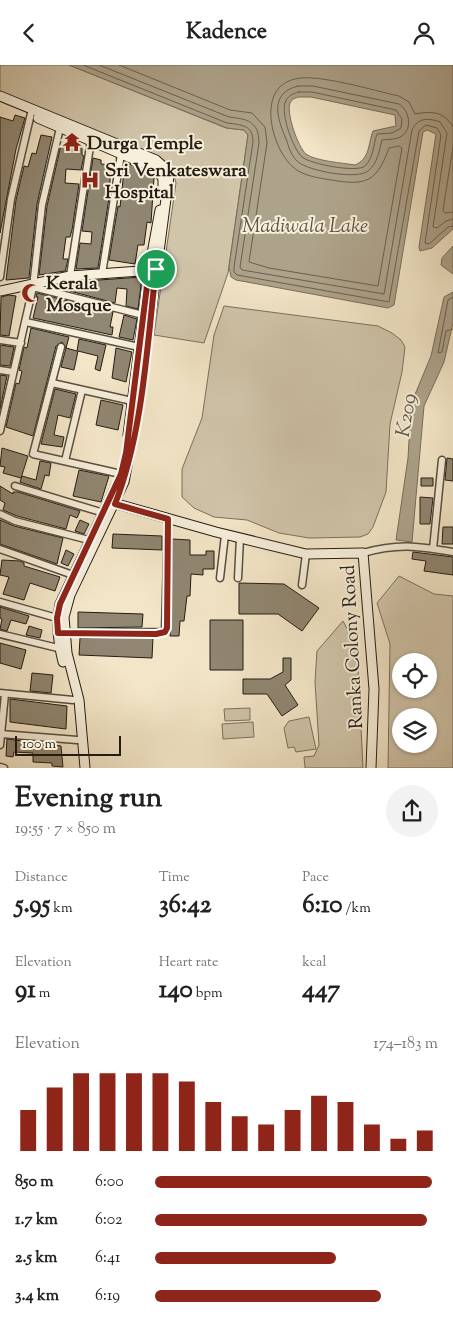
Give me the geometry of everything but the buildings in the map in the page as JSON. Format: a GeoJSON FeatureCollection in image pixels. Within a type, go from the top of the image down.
{"type":"FeatureCollection","features":[{"type":"Feature","properties":{"kind":"main road"},"geometry":{"type":"LineString","coordinates":[[0,96],[60,129],[91,140],[158,171],[164,181],[139,403],[124,482],[90,539],[60,604],[57,618],[73,700],[79,768]]}},
{"type":"Feature","properties":{"kind":"main road"},"geometry":{"type":"LineString","coordinates":[[0,102],[156,160],[167,170],[170,183],[143,315],[121,474],[112,503]]}},
{"type":"Feature","properties":{"kind":"main road"},"geometry":{"type":"LineString","coordinates":[[0,291],[70,276],[153,270]]}},
{"type":"Feature","properties":{"kind":"main road"},"geometry":{"type":"LineString","coordinates":[[112,503],[225,535],[306,553],[363,553]]}},
{"type":"Feature","properties":{"kind":"main road"},"geometry":{"type":"LineString","coordinates":[[61,633],[66,606],[105,514]]}},
{"type":"Feature","properties":{"kind":"main road","name":"Ranka Colony Road"},"geometry":{"type":"LineString","coordinates":[[363,553],[374,689],[371,768]]}},
{"type":"Feature","properties":{"kind":"main road"},"geometry":{"type":"LineString","coordinates":[[63,649],[79,701],[85,768]]}},
{"type":"Feature","properties":{"kind":"street"},"geometry":{"type":"LineString","coordinates":[[0,277],[11,199],[31,112]]}},
{"type":"Feature","properties":{"kind":"street"},"geometry":{"type":"LineString","coordinates":[[0,431],[3,406],[21,343],[34,285],[42,205],[60,129]]}},
{"type":"Feature","properties":{"kind":"street"},"geometry":{"type":"LineString","coordinates":[[70,276],[91,140]]}},
{"type":"Feature","properties":{"kind":"street"},"geometry":{"type":"LineString","coordinates":[[102,274],[121,153]]}},
{"type":"Feature","properties":{"kind":"street"},"geometry":{"type":"LineString","coordinates":[[34,285],[143,315]]}},
{"type":"Feature","properties":{"kind":"street"},"geometry":{"type":"LineString","coordinates":[[26,322],[139,347]]}},
{"type":"Feature","properties":{"kind":"street"},"geometry":{"type":"LineString","coordinates":[[0,340],[21,343]]}},
{"type":"Feature","properties":{"kind":"street"},"geometry":{"type":"LineString","coordinates":[[61,347],[33,454],[121,474]]}},
{"type":"Feature","properties":{"kind":"street"},"geometry":{"type":"LineString","coordinates":[[0,370],[13,372]]}},
{"type":"Feature","properties":{"kind":"street"},"geometry":{"type":"LineString","coordinates":[[52,383],[132,401]]}},
{"type":"Feature","properties":{"kind":"street"},"geometry":{"type":"LineString","coordinates":[[65,461],[82,390]]}},
{"type":"Feature","properties":{"kind":"street"},"geometry":{"type":"LineString","coordinates":[[433,549],[442,460]]}},
{"type":"Feature","properties":{"kind":"street"},"geometry":{"type":"LineString","coordinates":[[15,486],[105,514]]}},
{"type":"Feature","properties":{"kind":"street"},"geometry":{"type":"LineString","coordinates":[[0,514],[15,521],[90,539]]}},
{"type":"Feature","properties":{"kind":"street"},"geometry":{"type":"LineString","coordinates":[[61,633],[165,632],[168,519]]}},
{"type":"Feature","properties":{"kind":"street"},"geometry":{"type":"LineString","coordinates":[[220,578],[225,535]]}},
{"type":"Feature","properties":{"kind":"street"},"geometry":{"type":"LineString","coordinates":[[238,578],[240,538]]}},
{"type":"Feature","properties":{"kind":"street"},"geometry":{"type":"LineString","coordinates":[[363,553],[387,547],[406,545],[453,552]]}},
{"type":"Feature","properties":{"kind":"street"},"geometry":{"type":"LineString","coordinates":[[0,549],[73,575]]}},
{"type":"Feature","properties":{"kind":"street"},"geometry":{"type":"LineString","coordinates":[[302,585],[306,553]]}},
{"type":"Feature","properties":{"kind":"street"},"geometry":{"type":"LineString","coordinates":[[0,602],[57,618]]}},
{"type":"Feature","properties":{"kind":"street"},"geometry":{"type":"LineString","coordinates":[[0,634],[63,649]]}},
{"type":"Feature","properties":{"kind":"street"},"geometry":{"type":"LineString","coordinates":[[0,745],[3,694],[73,700]]}},
{"type":"Feature","properties":{"kind":"street"},"geometry":{"type":"LineString","coordinates":[[1,734],[77,740]]}},
{"type":"Feature","properties":{"kind":"street"},"geometry":{"type":"LineString","coordinates":[[0,767],[4,768]]}},
{"type":"Feature","properties":{"kind":"shaded area"},"geometry":{"type":"Polygon","coordinates":[[[0,65],[69,65],[226,128],[244,130],[248,135],[228,273],[204,343],[154,335],[176,183],[172,166],[159,157],[0,93],[0,65]]]}},
{"type":"Feature","properties":{"kind":"shaded area"},"geometry":{"type":"Polygon","coordinates":[[[224,306],[378,326],[401,340],[405,347],[402,372],[390,424],[386,492],[373,527],[368,534],[360,537],[309,538],[279,533],[247,520],[214,517],[194,508],[182,497],[182,469],[202,418],[214,335],[224,306]]]}},
{"type":"Feature","properties":{"kind":"shaded area"},"geometry":{"type":"Polygon","coordinates":[[[399,576],[434,594],[453,596],[453,768],[388,768],[390,644],[377,603],[399,576]]]}},
{"type":"Feature","properties":{"kind":"shaded area"},"geometry":{"type":"Polygon","coordinates":[[[343,621],[357,647],[363,768],[305,768],[304,757],[314,756],[319,745],[315,682],[317,651],[343,621]]]}},
{"type":"Feature","properties":{"kind":"shaded area"},"geometry":{"type":"Polygon","coordinates":[[[250,708],[250,720],[225,721],[224,709],[250,708]]]}},
{"type":"Feature","properties":{"kind":"shaded area"},"geometry":{"type":"Polygon","coordinates":[[[309,717],[316,749],[296,752],[294,747],[288,748],[284,728],[289,721],[309,717]]]}},
{"type":"Feature","properties":{"kind":"shaded area"},"geometry":{"type":"Polygon","coordinates":[[[253,722],[254,737],[223,739],[222,724],[253,722]]]}},
{"type":"Feature","properties":{"kind":"water","name":"Madiwala Lake"},"geometry":{"type":"Polygon","coordinates":[[[69,65],[453,65],[453,229],[432,248],[420,251],[419,247],[436,134],[427,130],[423,132],[394,305],[388,308],[236,280],[231,277],[229,267],[248,135],[244,130],[227,128],[69,65]],[[299,97],[293,100],[289,108],[294,130],[300,144],[306,154],[310,156],[355,165],[366,155],[373,131],[396,126],[395,115],[311,97],[299,97]]]}},
{"type":"Feature","properties":{"kind":"water"},"geometry":{"type":"Polygon","coordinates":[[[453,246],[453,274],[441,265],[442,258],[453,246]]]}},
{"type":"Feature","properties":{"kind":"water"},"geometry":{"type":"Polygon","coordinates":[[[453,292],[453,323],[444,362],[424,406],[412,542],[396,540],[408,458],[411,404],[431,356],[444,297],[453,292]]]}},
{"type":"Feature","properties":{"kind":"place","name":"Durga Temple"},"geometry":{"type":"Point","coordinates":[72,142]}},
{"type":"Feature","properties":{"kind":"place","name":"Sri Venkateswara Hospital"},"geometry":{"type":"Point","coordinates":[90,180]}},
{"type":"Feature","properties":{"kind":"place","name":"Kerala Mosque"},"geometry":{"type":"Point","coordinates":[31,293]}},
{"type":"Feature","properties":{"kind":"route"},"geometry":{"type":"LineString","coordinates":[[156,269],[139,403],[130,457],[124,482],[115,504],[168,519],[167,628],[165,632],[156,634],[58,633],[57,618],[67,586],[121,474],[126,453],[149,270],[156,269]]}},
{"type":"Feature","properties":{"kind":"water label","name":"K209"},"geometry":{"type":"Point","coordinates":[405,415]}}]}
